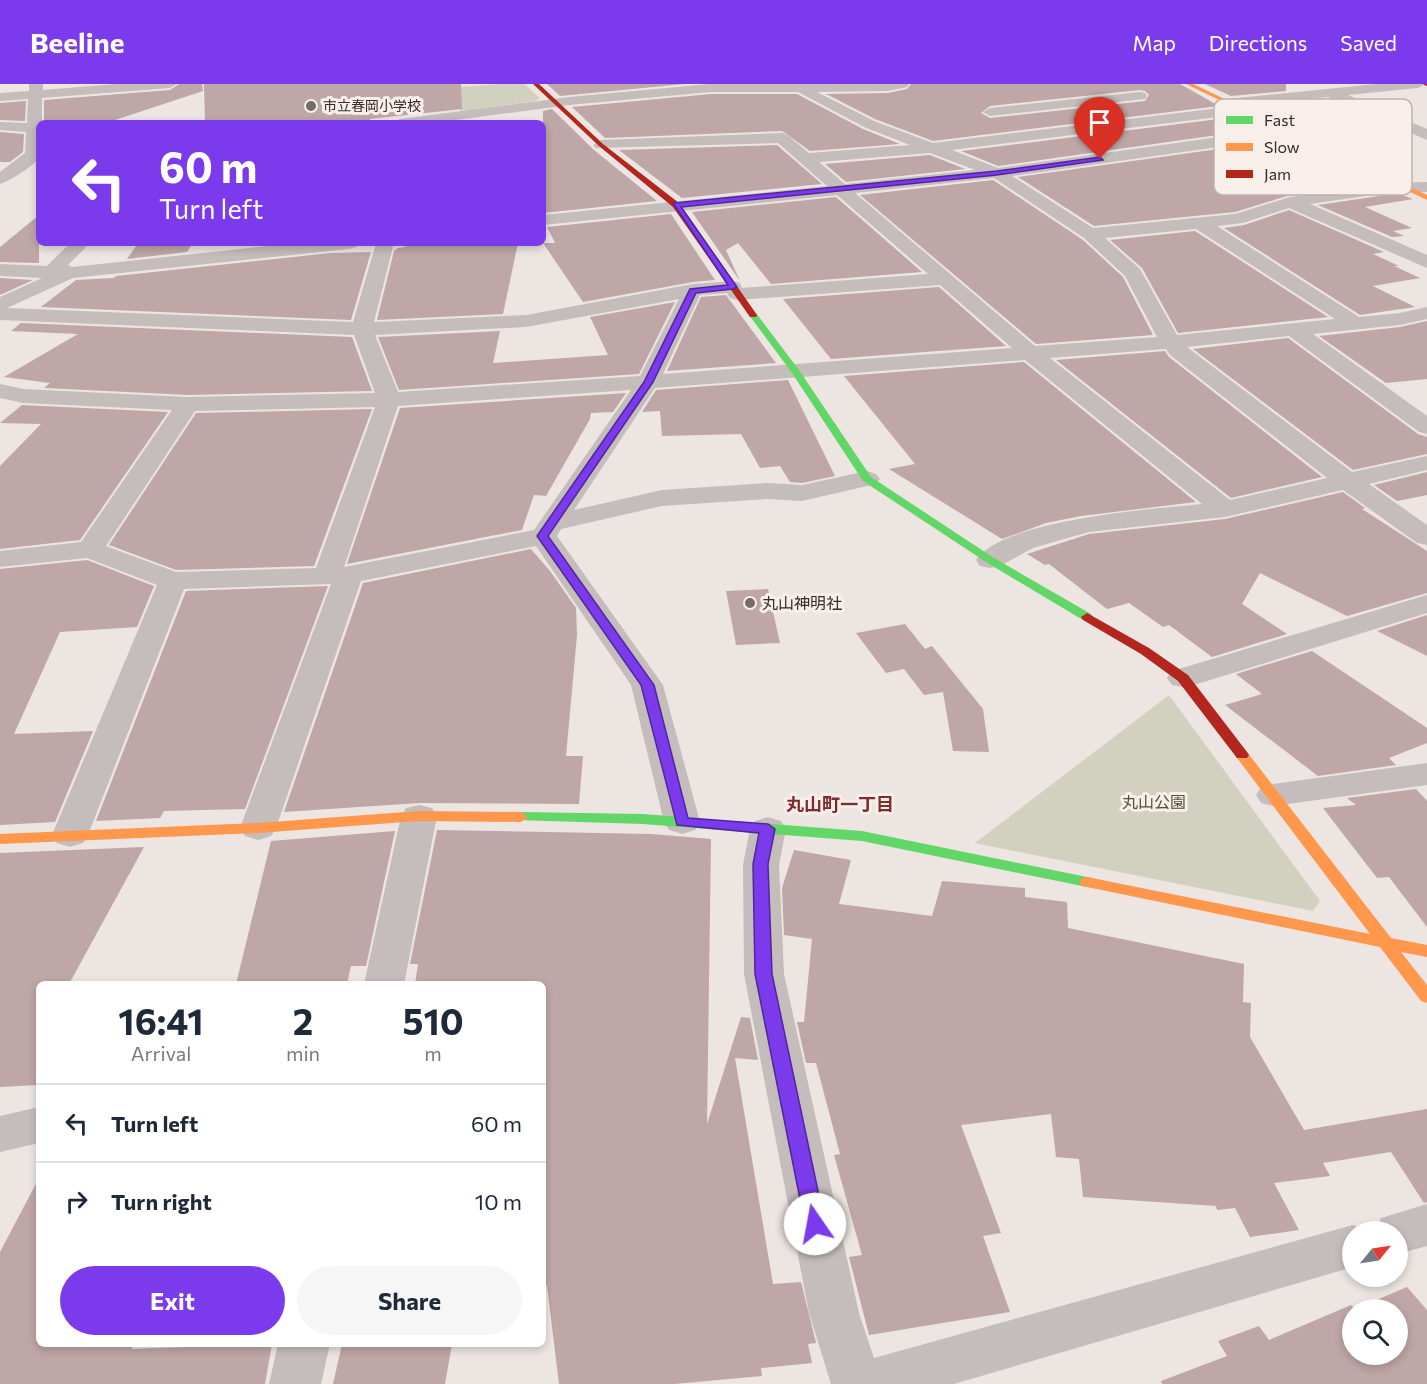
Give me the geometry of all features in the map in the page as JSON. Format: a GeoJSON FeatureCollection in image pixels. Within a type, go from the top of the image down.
{"type":"FeatureCollection","features":[{"type":"Feature","properties":{"kind":"street"},"geometry":{"type":"LineString","coordinates":[[0,97],[35,89],[170,84]]}},
{"type":"Feature","properties":{"kind":"street"},"geometry":{"type":"LineString","coordinates":[[536,84],[601,145],[676,205],[735,291],[796,372],[867,479],[990,560],[1145,651],[1183,678],[1427,998]]}},
{"type":"Feature","properties":{"kind":"street"},"geometry":{"type":"LineString","coordinates":[[424,120],[557,103],[723,86],[804,88],[888,87],[902,84]]}},
{"type":"Feature","properties":{"kind":"street"},"geometry":{"type":"LineString","coordinates":[[1115,84],[1192,117]]}},
{"type":"Feature","properties":{"kind":"street"},"geometry":{"type":"LineString","coordinates":[[1189,84],[1219,99]]}},
{"type":"Feature","properties":{"kind":"street"},"geometry":{"type":"LineString","coordinates":[[1309,84],[1343,99]]}},
{"type":"Feature","properties":{"kind":"street"},"geometry":{"type":"LineString","coordinates":[[1268,99],[1418,84]]}},
{"type":"Feature","properties":{"kind":"street"},"geometry":{"type":"LineString","coordinates":[[804,88],[805,91],[869,124],[997,173],[1090,234],[1133,273],[1171,342],[1346,481],[1427,537]]}},
{"type":"Feature","properties":{"kind":"street"},"geometry":{"type":"LineString","coordinates":[[35,89],[37,120]]}},
{"type":"Feature","properties":{"kind":"street"},"geometry":{"type":"LineString","coordinates":[[990,112],[1150,100]]}},
{"type":"Feature","properties":{"kind":"street"},"geometry":{"type":"LineString","coordinates":[[804,158],[931,148],[1214,114]]}},
{"type":"Feature","properties":{"kind":"street"},"geometry":{"type":"LineString","coordinates":[[0,126],[36,127]]}},
{"type":"Feature","properties":{"kind":"street"},"geometry":{"type":"LineString","coordinates":[[1412,129],[1427,135]]}},
{"type":"Feature","properties":{"kind":"street"},"geometry":{"type":"LineString","coordinates":[[34,155],[36,134]]}},
{"type":"Feature","properties":{"kind":"street"},"geometry":{"type":"LineString","coordinates":[[601,145],[782,138],[1030,353],[1225,509]]}},
{"type":"Feature","properties":{"kind":"street"},"geometry":{"type":"LineString","coordinates":[[546,220],[997,173],[1214,143]]}},
{"type":"Feature","properties":{"kind":"street"},"geometry":{"type":"LineString","coordinates":[[0,159],[34,155]]}},
{"type":"Feature","properties":{"kind":"street"},"geometry":{"type":"LineString","coordinates":[[0,179],[34,155]]}},
{"type":"Feature","properties":{"kind":"street"},"geometry":{"type":"LineString","coordinates":[[1412,188],[1427,187]]}},
{"type":"Feature","properties":{"kind":"street"},"geometry":{"type":"LineString","coordinates":[[1412,192],[1427,198]]}},
{"type":"Feature","properties":{"kind":"street"},"geometry":{"type":"LineString","coordinates":[[1090,234],[1237,219],[1290,202],[1338,195]]}},
{"type":"Feature","properties":{"kind":"street"},"geometry":{"type":"LineString","coordinates":[[1290,202],[1427,262]]}},
{"type":"Feature","properties":{"kind":"street"},"geometry":{"type":"LineString","coordinates":[[1201,224],[1353,322]]}},
{"type":"Feature","properties":{"kind":"street"},"geometry":{"type":"LineString","coordinates":[[69,273],[56,266],[78,246]]}},
{"type":"Feature","properties":{"kind":"street"},"geometry":{"type":"LineString","coordinates":[[0,270],[69,273],[321,246]]}},
{"type":"Feature","properties":{"kind":"street"},"geometry":{"type":"LineString","coordinates":[[258,828],[338,575],[389,400],[362,329],[384,246]]}},
{"type":"Feature","properties":{"kind":"street"},"geometry":{"type":"LineString","coordinates":[[0,304],[69,273]]}},
{"type":"Feature","properties":{"kind":"street"},"geometry":{"type":"LineString","coordinates":[[0,314],[362,329],[526,321],[693,290],[735,291],[944,279]]}},
{"type":"Feature","properties":{"kind":"street"},"geometry":{"type":"LineString","coordinates":[[546,530],[648,382],[693,290]]}},
{"type":"Feature","properties":{"kind":"street"},"geometry":{"type":"LineString","coordinates":[[0,391],[23,396],[188,404],[389,400],[796,372],[1171,342],[1400,319],[1427,313]]}},
{"type":"Feature","properties":{"kind":"street"},"geometry":{"type":"LineString","coordinates":[[1400,319],[1427,332]]}},
{"type":"Feature","properties":{"kind":"street"},"geometry":{"type":"LineString","coordinates":[[1292,329],[1427,427]]}},
{"type":"Feature","properties":{"kind":"street"},"geometry":{"type":"LineString","coordinates":[[0,417],[23,396]]}},
{"type":"Feature","properties":{"kind":"street"},"geometry":{"type":"LineString","coordinates":[[90,549],[188,404]]}},
{"type":"Feature","properties":{"kind":"street"},"geometry":{"type":"LineString","coordinates":[[990,560],[1023,542],[1087,524],[1225,509],[1427,463]]}},
{"type":"Feature","properties":{"kind":"street"},"geometry":{"type":"LineString","coordinates":[[0,559],[90,549],[173,581],[338,575],[546,530],[662,498],[767,491],[802,493],[867,479]]}},
{"type":"Feature","properties":{"kind":"street"},"geometry":{"type":"LineString","coordinates":[[546,530],[647,685],[682,822]]}},
{"type":"Feature","properties":{"kind":"street"},"geometry":{"type":"LineString","coordinates":[[70,835],[173,581]]}},
{"type":"Feature","properties":{"kind":"street"},"geometry":{"type":"LineString","coordinates":[[1183,678],[1427,604]]}},
{"type":"Feature","properties":{"kind":"street"},"geometry":{"type":"LineString","coordinates":[[1273,795],[1427,774]]}},
{"type":"Feature","properties":{"kind":"street"},"geometry":{"type":"LineString","coordinates":[[385,981],[419,816]]}},
{"type":"Feature","properties":{"kind":"street"},"geometry":{"type":"LineString","coordinates":[[0,839],[258,828],[419,816],[643,819],[862,836],[1388,945],[1427,951]]}},
{"type":"Feature","properties":{"kind":"street"},"geometry":{"type":"LineString","coordinates":[[768,829],[761,864],[764,974],[834,1313],[857,1384]]}},
{"type":"Feature","properties":{"kind":"street"},"geometry":{"type":"LineString","coordinates":[[0,1134],[36,1126]]}},
{"type":"Feature","properties":{"kind":"street"},"geometry":{"type":"LineString","coordinates":[[1408,1230],[1427,1225]]}},
{"type":"Feature","properties":{"kind":"street"},"geometry":{"type":"LineString","coordinates":[[869,1384],[1342,1249]]}},
{"type":"Feature","properties":{"kind":"street"},"geometry":{"type":"LineString","coordinates":[[294,1384],[303,1347]]}},
{"type":"Feature","properties":{"kind":"green space"},"geometry":{"type":"Polygon","coordinates":[[[524,84],[540,98],[535,101],[461,111],[450,88],[524,84]]]}},
{"type":"Feature","properties":{"kind":"green space","name":"丸山公園"},"geometry":{"type":"Polygon","coordinates":[[[1169,695],[1320,901],[1313,911],[975,843],[1169,695]]]}},
{"type":"Feature","properties":{"kind":"building"},"geometry":{"type":"Polygon","coordinates":[[[179,84],[202,84],[203,91],[115,120],[44,120],[44,100],[170,90],[179,84]]]}},
{"type":"Feature","properties":{"kind":"building","name":"市立春岡小学校"},"geometry":{"type":"Polygon","coordinates":[[[204,84],[461,84],[462,109],[370,120],[205,120],[204,84]]]}},
{"type":"Feature","properties":{"kind":"building"},"geometry":{"type":"Polygon","coordinates":[[[547,84],[685,84],[560,96],[547,84]]]}},
{"type":"Feature","properties":{"kind":"building"},"geometry":{"type":"Polygon","coordinates":[[[911,84],[1180,84],[1214,103],[1214,107],[933,141],[875,119],[826,94],[888,93],[907,89],[911,84]],[[1140,90],[990,106],[981,113],[990,118],[1145,101],[1149,95],[1140,90]]]}},
{"type":"Feature","properties":{"kind":"building"},"geometry":{"type":"Polygon","coordinates":[[[1205,84],[1286,84],[1286,91],[1231,96],[1205,84]]]}},
{"type":"Feature","properties":{"kind":"building"},"geometry":{"type":"Polygon","coordinates":[[[711,94],[797,94],[863,129],[900,144],[810,151],[782,131],[605,138],[572,107],[711,94]]]}},
{"type":"Feature","properties":{"kind":"building"},"geometry":{"type":"Polygon","coordinates":[[[26,101],[25,121],[0,120],[0,103],[26,101]]]}},
{"type":"Feature","properties":{"kind":"building"},"geometry":{"type":"Polygon","coordinates":[[[552,109],[594,150],[657,201],[546,213],[546,120],[543,120],[543,111],[552,109]]]}},
{"type":"Feature","properties":{"kind":"building"},"geometry":{"type":"Polygon","coordinates":[[[1214,120],[1214,135],[998,166],[961,151],[1214,120]]]}},
{"type":"Feature","properties":{"kind":"building"},"geometry":{"type":"Polygon","coordinates":[[[0,132],[24,134],[23,152],[10,162],[0,162],[0,132]]]}},
{"type":"Feature","properties":{"kind":"building"},"geometry":{"type":"Polygon","coordinates":[[[777,145],[822,184],[682,198],[619,150],[777,145]]]}},
{"type":"Feature","properties":{"kind":"building"},"geometry":{"type":"Polygon","coordinates":[[[1214,150],[1214,195],[1290,195],[1235,212],[1094,226],[1018,177],[1214,150]]]}},
{"type":"Feature","properties":{"kind":"building"},"geometry":{"type":"Polygon","coordinates":[[[930,155],[965,169],[846,182],[825,164],[930,155]]]}},
{"type":"Feature","properties":{"kind":"building"},"geometry":{"type":"Polygon","coordinates":[[[993,180],[1083,240],[1123,277],[1153,335],[1036,344],[860,195],[993,180]]]}},
{"type":"Feature","properties":{"kind":"building"},"geometry":{"type":"Polygon","coordinates":[[[1386,195],[1402,195],[1413,199],[1365,207],[1412,228],[1393,231],[1404,236],[1392,237],[1318,205],[1386,195]]]}},
{"type":"Feature","properties":{"kind":"building"},"geometry":{"type":"Polygon","coordinates":[[[836,197],[922,272],[771,284],[738,243],[726,250],[740,281],[692,212],[836,197]]]}},
{"type":"Feature","properties":{"kind":"building"},"geometry":{"type":"Polygon","coordinates":[[[1289,210],[1384,252],[1373,254],[1420,278],[1373,286],[1415,307],[1360,315],[1224,228],[1244,225],[1289,210]]]}},
{"type":"Feature","properties":{"kind":"building"},"geometry":{"type":"Polygon","coordinates":[[[671,214],[715,280],[583,302],[545,246],[546,243],[555,243],[547,227],[671,214]]]}},
{"type":"Feature","properties":{"kind":"building"},"geometry":{"type":"Polygon","coordinates":[[[36,217],[36,246],[39,246],[39,263],[0,262],[0,247],[36,217]]]}},
{"type":"Feature","properties":{"kind":"building"},"geometry":{"type":"Polygon","coordinates":[[[1195,231],[1328,317],[1178,333],[1142,268],[1110,240],[1195,231]]]}},
{"type":"Feature","properties":{"kind":"building"},"geometry":{"type":"Polygon","coordinates":[[[136,246],[191,246],[187,252],[127,259],[136,246]]]}},
{"type":"Feature","properties":{"kind":"building"},"geometry":{"type":"Polygon","coordinates":[[[517,246],[503,314],[377,320],[394,251],[405,247],[517,246]]]}},
{"type":"Feature","properties":{"kind":"building"},"geometry":{"type":"Polygon","coordinates":[[[371,252],[351,320],[41,307],[76,280],[114,278],[331,253],[371,252]]]}},
{"type":"Feature","properties":{"kind":"building"},"geometry":{"type":"Polygon","coordinates":[[[0,278],[33,280],[0,295],[0,278]]]}},
{"type":"Feature","properties":{"kind":"building"},"geometry":{"type":"Polygon","coordinates":[[[939,287],[1006,346],[831,359],[783,299],[939,287]]]}},
{"type":"Feature","properties":{"kind":"building"},"geometry":{"type":"Polygon","coordinates":[[[726,295],[776,363],[667,371],[701,297],[726,295]]]}},
{"type":"Feature","properties":{"kind":"building"},"geometry":{"type":"Polygon","coordinates":[[[675,302],[639,374],[399,390],[378,337],[500,331],[493,363],[608,355],[590,317],[675,302]]]}},
{"type":"Feature","properties":{"kind":"building"},"geometry":{"type":"Polygon","coordinates":[[[1427,321],[1427,379],[1386,383],[1319,336],[1400,327],[1427,321]]]}},
{"type":"Feature","properties":{"kind":"building"},"geometry":{"type":"Polygon","coordinates":[[[21,323],[352,337],[372,391],[188,395],[44,388],[50,383],[4,377],[78,334],[11,331],[21,323]]]}},
{"type":"Feature","properties":{"kind":"building"},"geometry":{"type":"Polygon","coordinates":[[[1288,338],[1418,434],[1427,437],[1427,454],[1353,470],[1193,349],[1288,338]]]}},
{"type":"Feature","properties":{"kind":"building"},"geometry":{"type":"Polygon","coordinates":[[[1165,351],[1169,357],[1322,477],[1231,498],[1056,360],[1165,351]]]}},
{"type":"Feature","properties":{"kind":"building"},"geometry":{"type":"Polygon","coordinates":[[[1024,362],[1196,502],[1081,516],[1046,523],[1002,539],[889,469],[915,464],[844,376],[1024,362]]]}},
{"type":"Feature","properties":{"kind":"building"},"geometry":{"type":"Polygon","coordinates":[[[788,380],[835,476],[802,483],[790,482],[780,466],[760,468],[741,434],[662,436],[660,411],[642,412],[656,390],[788,380]]]}},
{"type":"Feature","properties":{"kind":"building"},"geometry":{"type":"Polygon","coordinates":[[[626,393],[613,412],[591,413],[590,419],[546,496],[534,495],[522,530],[347,564],[400,408],[626,393]]]}},
{"type":"Feature","properties":{"kind":"building"},"geometry":{"type":"Polygon","coordinates":[[[22,405],[168,412],[80,540],[0,549],[0,466],[41,424],[0,423],[22,405]]]}},
{"type":"Feature","properties":{"kind":"building"},"geometry":{"type":"Polygon","coordinates":[[[372,409],[314,566],[176,570],[109,545],[196,413],[372,409]]]}},
{"type":"Feature","properties":{"kind":"building"},"geometry":{"type":"Polygon","coordinates":[[[1427,472],[1427,495],[1397,501],[1374,485],[1427,472]]]}},
{"type":"Feature","properties":{"kind":"building"},"geometry":{"type":"Polygon","coordinates":[[[1343,492],[1365,508],[1362,509],[1427,551],[1427,593],[1347,616],[1260,573],[1242,604],[1287,634],[1212,657],[1169,625],[1163,627],[1129,603],[1107,609],[1049,564],[1045,565],[1027,554],[1089,534],[1225,519],[1343,492]]]}},
{"type":"Feature","properties":{"kind":"building"},"geometry":{"type":"Polygon","coordinates":[[[531,549],[576,608],[577,635],[566,756],[583,756],[579,804],[419,803],[284,812],[363,583],[531,549]]]}},
{"type":"Feature","properties":{"kind":"building"},"geometry":{"type":"Polygon","coordinates":[[[87,560],[154,586],[137,627],[60,632],[14,734],[93,731],[55,822],[0,825],[0,569],[87,560]]]}},
{"type":"Feature","properties":{"kind":"building"},"geometry":{"type":"Polygon","coordinates":[[[328,586],[245,809],[164,811],[160,818],[96,821],[186,591],[328,586]]]}},
{"type":"Feature","properties":{"kind":"building"},"geometry":{"type":"Polygon","coordinates":[[[768,589],[780,643],[736,645],[726,591],[768,589]]]}},
{"type":"Feature","properties":{"kind":"building"},"geometry":{"type":"Polygon","coordinates":[[[1427,615],[1427,656],[1377,631],[1427,615]]]}},
{"type":"Feature","properties":{"kind":"building"},"geometry":{"type":"Polygon","coordinates":[[[905,624],[925,649],[932,646],[983,709],[989,752],[953,751],[943,692],[924,695],[904,669],[886,673],[856,633],[905,624]]]}},
{"type":"Feature","properties":{"kind":"building"},"geometry":{"type":"Polygon","coordinates":[[[1312,651],[1427,728],[1427,743],[1389,758],[1396,765],[1318,776],[1225,705],[1262,694],[1236,674],[1312,651]]]}},
{"type":"Feature","properties":{"kind":"building"},"geometry":{"type":"Polygon","coordinates":[[[1416,789],[1427,801],[1427,927],[1389,877],[1377,878],[1323,808],[1356,805],[1347,798],[1416,789]]]}},
{"type":"Feature","properties":{"kind":"building"},"geometry":{"type":"Polygon","coordinates":[[[437,830],[651,834],[711,839],[707,1124],[741,1017],[750,1018],[758,1060],[735,1058],[773,1284],[801,1282],[816,1343],[808,1344],[812,1363],[761,1368],[762,1376],[674,1384],[559,1384],[546,1286],[546,981],[415,981],[418,964],[410,964],[437,830]]]}},
{"type":"Feature","properties":{"kind":"building"},"geometry":{"type":"Polygon","coordinates":[[[395,831],[366,966],[351,966],[348,981],[237,981],[271,841],[395,831]]]}},
{"type":"Feature","properties":{"kind":"building"},"geometry":{"type":"Polygon","coordinates":[[[144,847],[71,981],[36,981],[36,1085],[0,1087],[0,853],[144,847]]]}},
{"type":"Feature","properties":{"kind":"building"},"geometry":{"type":"Polygon","coordinates":[[[794,850],[851,860],[839,904],[932,916],[942,881],[1025,888],[1025,897],[1067,902],[1068,928],[1244,964],[1243,1002],[1251,1003],[1250,1037],[1304,1130],[1427,1109],[1427,1202],[1424,1203],[1391,1152],[1323,1163],[1330,1176],[1274,1183],[1299,1230],[1250,1237],[1235,1208],[1217,1210],[1216,1206],[1083,1197],[1079,1159],[1056,1157],[1051,1114],[961,1125],[1001,1233],[983,1236],[1010,1312],[869,1335],[849,1257],[862,1255],[834,1155],[840,1154],[816,1063],[806,1063],[797,1022],[804,1022],[812,939],[784,935],[782,888],[794,850]]]}},
{"type":"Feature","properties":{"kind":"building"},"geometry":{"type":"Polygon","coordinates":[[[36,1184],[36,1347],[133,1347],[132,1349],[271,1347],[265,1384],[0,1384],[0,1252],[36,1184]]]}},
{"type":"Feature","properties":{"kind":"building"},"geometry":{"type":"Polygon","coordinates":[[[1407,1287],[1427,1310],[1427,1384],[1162,1384],[1161,1381],[1227,1356],[1218,1341],[1259,1326],[1269,1340],[1342,1309],[1342,1365],[1408,1365],[1408,1299],[1379,1299],[1407,1287]]]}},
{"type":"Feature","properties":{"kind":"building"},"geometry":{"type":"Polygon","coordinates":[[[341,1347],[451,1347],[445,1384],[333,1384],[341,1347]]]}},
{"type":"Feature","properties":{"kind":"traffic: fast"},"geometry":{"type":"LineString","coordinates":[[753,315],[796,372],[867,479],[990,560],[1087,617]]}},
{"type":"Feature","properties":{"kind":"traffic: fast"},"geometry":{"type":"LineString","coordinates":[[521,817],[643,819],[862,836],[1087,882]]}},
{"type":"Feature","properties":{"kind":"traffic: slow"},"geometry":{"type":"LineString","coordinates":[[1189,84],[1220,99]]}},
{"type":"Feature","properties":{"kind":"traffic: slow"},"geometry":{"type":"LineString","coordinates":[[1412,191],[1427,198]]}},
{"type":"Feature","properties":{"kind":"traffic: slow"},"geometry":{"type":"LineString","coordinates":[[1242,755],[1427,997]]}},
{"type":"Feature","properties":{"kind":"traffic: slow"},"geometry":{"type":"LineString","coordinates":[[0,839],[258,828],[419,816],[521,817]]}},
{"type":"Feature","properties":{"kind":"traffic: slow"},"geometry":{"type":"LineString","coordinates":[[1087,882],[1427,951]]}},
{"type":"Feature","properties":{"kind":"traffic: jam"},"geometry":{"type":"LineString","coordinates":[[536,84],[601,145],[676,205],[753,315]]}},
{"type":"Feature","properties":{"kind":"traffic: jam"},"geometry":{"type":"LineString","coordinates":[[1087,617],[1145,651],[1183,678],[1242,755]]}},
{"type":"Feature","properties":{"kind":"place","name":"市立春岡小学校"},"geometry":{"type":"Point","coordinates":[311,106]}},
{"type":"Feature","properties":{"kind":"place","name":"丸山神明社"},"geometry":{"type":"Point","coordinates":[750,603]}},
{"type":"Feature","properties":{"kind":"district","name":"丸山町一丁目"},"geometry":{"type":"Point","coordinates":[840,805]}},
{"type":"Feature","properties":{"kind":"route"},"geometry":{"type":"LineString","coordinates":[[815,1224],[786,1091],[764,974],[761,864],[768,829],[682,822],[647,685],[543,536],[549,524],[648,382],[693,290],[733,287],[676,205],[997,173],[1100,159]]}}]}
